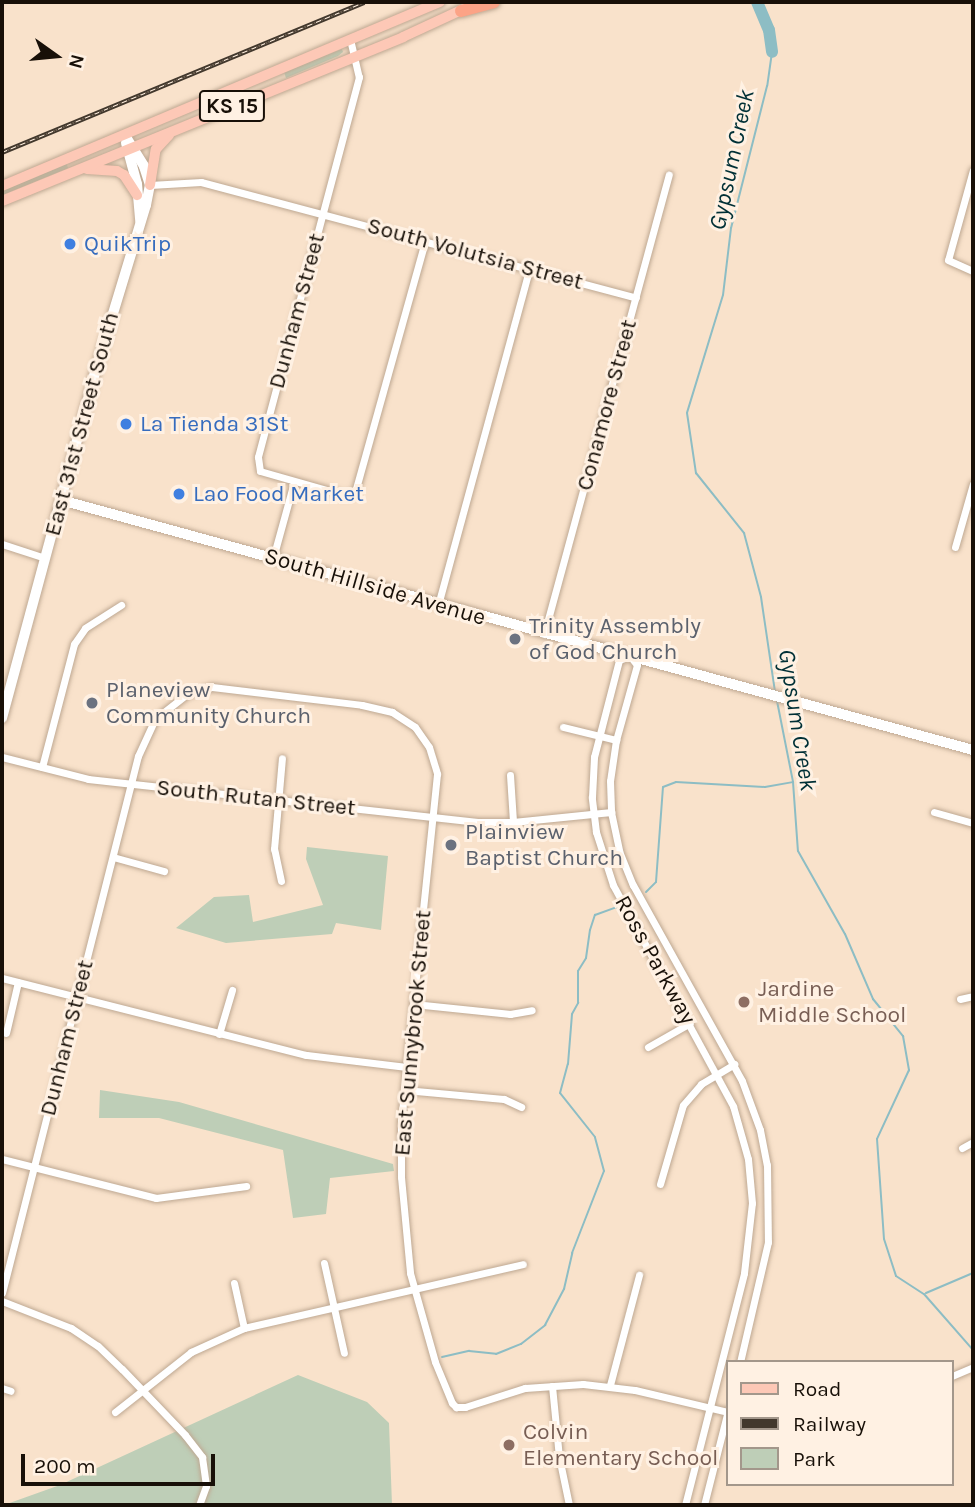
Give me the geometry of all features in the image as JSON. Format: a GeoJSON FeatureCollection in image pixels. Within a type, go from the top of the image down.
{"type":"FeatureCollection","features":[{"type":"Feature","properties":{"kind":"highway"},"geometry":{"type":"LineString","coordinates":[[461,11],[494,2]]}},
{"type":"Feature","properties":{"kind":"main road","name":"KS 15"},"geometry":{"type":"LineString","coordinates":[[2,186],[440,2]]}},
{"type":"Feature","properties":{"kind":"main road"},"geometry":{"type":"LineString","coordinates":[[461,11],[480,2]]}},
{"type":"Feature","properties":{"kind":"main road","name":"KS 15"},"geometry":{"type":"LineString","coordinates":[[2,201],[461,11]]}},
{"type":"Feature","properties":{"kind":"main road"},"geometry":{"type":"LineString","coordinates":[[150,186],[156,149],[176,129]]}},
{"type":"Feature","properties":{"kind":"main road"},"geometry":{"type":"LineString","coordinates":[[125,135],[134,170],[140,221]]}},
{"type":"Feature","properties":{"kind":"main road"},"geometry":{"type":"LineString","coordinates":[[130,148],[144,166],[150,186]]}},
{"type":"Feature","properties":{"kind":"main road"},"geometry":{"type":"LineString","coordinates":[[74,170],[97,167],[117,171],[124,175],[137,195]]}},
{"type":"Feature","properties":{"kind":"main road","name":"East 31st Street South"},"geometry":{"type":"LineString","coordinates":[[2,718],[150,186]]}},
{"type":"Feature","properties":{"kind":"main road","name":"South Hillside Avenue"},"geometry":{"type":"LineString","coordinates":[[61,500],[973,750]]}},
{"type":"Feature","properties":{"kind":"street","name":"Dunham Street"},"geometry":{"type":"LineString","coordinates":[[294,482],[260,471],[257,465],[357,85],[355,57],[350,40]]}},
{"type":"Feature","properties":{"kind":"street"},"geometry":{"type":"LineString","coordinates":[[973,170],[948,260],[973,271]]}},
{"type":"Feature","properties":{"kind":"street","name":"Conamore Street"},"geometry":{"type":"LineString","coordinates":[[544,634],[669,174]]}},
{"type":"Feature","properties":{"kind":"street","name":"South Volutsia Street"},"geometry":{"type":"LineString","coordinates":[[150,186],[201,182],[636,298]]}},
{"type":"Feature","properties":{"kind":"street"},"geometry":{"type":"LineString","coordinates":[[273,558],[294,482],[344,495],[355,492],[425,241]]}},
{"type":"Feature","properties":{"kind":"street"},"geometry":{"type":"LineString","coordinates":[[438,605],[529,269]]}},
{"type":"Feature","properties":{"kind":"street"},"geometry":{"type":"LineString","coordinates":[[955,547],[973,486]]}},
{"type":"Feature","properties":{"kind":"street"},"geometry":{"type":"LineString","coordinates":[[2,544],[45,558]]}},
{"type":"Feature","properties":{"kind":"street"},"geometry":{"type":"LineString","coordinates":[[42,767],[74,644],[85,628],[121,605]]}},
{"type":"Feature","properties":{"kind":"street","name":"Ross Parkway"},"geometry":{"type":"LineString","coordinates":[[685,1505],[744,1273],[752,1203],[748,1160],[738,1121],[718,1073],[613,885],[600,849],[592,813],[592,778],[598,736],[619,660],[630,656],[637,665],[616,740],[610,781],[611,812],[619,851],[633,885],[734,1064],[760,1130],[769,1204],[764,1264],[740,1360]]}},
{"type":"Feature","properties":{"kind":"street","name":"East Sunnybrook Street"},"geometry":{"type":"LineString","coordinates":[[132,784],[146,735],[168,706],[200,690],[237,688],[362,705],[392,712],[415,727],[433,760],[437,775],[401,1121],[403,1225],[414,1290],[435,1362],[456,1408],[525,1388],[552,1386]]}},
{"type":"Feature","properties":{"kind":"street"},"geometry":{"type":"LineString","coordinates":[[563,727],[616,740]]}},
{"type":"Feature","properties":{"kind":"street","name":"South Rutan Street"},"geometry":{"type":"LineString","coordinates":[[2,757],[89,779],[434,818],[513,822],[611,812]]}},
{"type":"Feature","properties":{"kind":"street"},"geometry":{"type":"LineString","coordinates":[[281,881],[274,849],[282,758]]}},
{"type":"Feature","properties":{"kind":"street"},"geometry":{"type":"LineString","coordinates":[[510,775],[513,822]]}},
{"type":"Feature","properties":{"kind":"street","name":"Dunham Street"},"geometry":{"type":"LineString","coordinates":[[2,1293],[132,784]]}},
{"type":"Feature","properties":{"kind":"street"},"geometry":{"type":"LineString","coordinates":[[934,812],[973,823]]}},
{"type":"Feature","properties":{"kind":"street"},"geometry":{"type":"LineString","coordinates":[[113,857],[164,871]]}},
{"type":"Feature","properties":{"kind":"street"},"geometry":{"type":"LineString","coordinates":[[2,978],[311,1056],[407,1067]]}},
{"type":"Feature","properties":{"kind":"street"},"geometry":{"type":"LineString","coordinates":[[6,1033],[19,982]]}},
{"type":"Feature","properties":{"kind":"street"},"geometry":{"type":"LineString","coordinates":[[219,1034],[232,990]]}},
{"type":"Feature","properties":{"kind":"street"},"geometry":{"type":"LineString","coordinates":[[960,999],[973,996]]}},
{"type":"Feature","properties":{"kind":"street"},"geometry":{"type":"LineString","coordinates":[[414,1004],[510,1014],[532,1010]]}},
{"type":"Feature","properties":{"kind":"street"},"geometry":{"type":"LineString","coordinates":[[648,1047],[690,1023]]}},
{"type":"Feature","properties":{"kind":"street"},"geometry":{"type":"LineString","coordinates":[[660,1184],[683,1105],[690,1094],[734,1064]]}},
{"type":"Feature","properties":{"kind":"street"},"geometry":{"type":"LineString","coordinates":[[405,1090],[510,1100],[520,1107]]}},
{"type":"Feature","properties":{"kind":"street"},"geometry":{"type":"LineString","coordinates":[[962,1147],[973,1142]]}},
{"type":"Feature","properties":{"kind":"street"},"geometry":{"type":"LineString","coordinates":[[2,1159],[156,1198],[246,1186]]}},
{"type":"Feature","properties":{"kind":"street"},"geometry":{"type":"LineString","coordinates":[[324,1263],[344,1353]]}},
{"type":"Feature","properties":{"kind":"street"},"geometry":{"type":"LineString","coordinates":[[115,1412],[191,1352],[244,1328],[523,1264]]}},
{"type":"Feature","properties":{"kind":"street"},"geometry":{"type":"LineString","coordinates":[[610,1385],[639,1275]]}},
{"type":"Feature","properties":{"kind":"street"},"geometry":{"type":"LineString","coordinates":[[234,1283],[244,1328]]}},
{"type":"Feature","properties":{"kind":"street"},"geometry":{"type":"LineString","coordinates":[[2,1301],[71,1328],[98,1346],[142,1390],[202,1457],[205,1488],[199,1505]]}},
{"type":"Feature","properties":{"kind":"street"},"geometry":{"type":"LineString","coordinates":[[956,1374],[973,1367]]}},
{"type":"Feature","properties":{"kind":"street"},"geometry":{"type":"LineString","coordinates":[[569,1505],[559,1457],[552,1386],[610,1385],[726,1411]]}},
{"type":"Feature","properties":{"kind":"street"},"geometry":{"type":"LineString","coordinates":[[2,1388],[11,1391]]}},
{"type":"Feature","properties":{"kind":"street"},"geometry":{"type":"LineString","coordinates":[[704,1505],[726,1419]]}},
{"type":"Feature","properties":{"kind":"green space"},"geometry":{"type":"Polygon","coordinates":[[[342,49],[343,52],[338,56],[286,78],[284,72],[342,49]]]}},
{"type":"Feature","properties":{"kind":"green space"},"geometry":{"type":"Polygon","coordinates":[[[66,162],[68,168],[2,195],[2,189],[66,162]]]}},
{"type":"Feature","properties":{"kind":"green space"},"geometry":{"type":"Polygon","coordinates":[[[307,847],[388,856],[381,930],[336,923],[332,934],[226,943],[176,928],[214,897],[249,895],[253,922],[323,905],[306,859],[307,847]]]}},
{"type":"Feature","properties":{"kind":"green space"},"geometry":{"type":"Polygon","coordinates":[[[100,1090],[179,1102],[393,1164],[394,1171],[330,1178],[326,1214],[293,1218],[283,1150],[159,1118],[99,1118],[100,1090]]]}},
{"type":"Feature","properties":{"kind":"green space"},"geometry":{"type":"Polygon","coordinates":[[[298,1375],[367,1402],[389,1423],[392,1505],[4,1505],[60,1485],[298,1375]]]}},
{"type":"Feature","properties":{"kind":"waterway"},"geometry":{"type":"LineString","coordinates":[[757,2],[769,30],[772,52]]}},
{"type":"Feature","properties":{"kind":"waterway","name":"Gypsum Creek"},"geometry":{"type":"LineString","coordinates":[[772,52],[767,86],[731,228],[723,295],[687,413],[696,473],[744,533],[761,597],[775,692]]}},
{"type":"Feature","properties":{"kind":"waterway","name":"Gypsum Creek"},"geometry":{"type":"LineString","coordinates":[[777,701],[793,782],[798,851],[845,934],[873,999],[903,1036],[909,1070],[877,1139],[884,1239],[896,1276],[924,1294],[973,1350]]}},
{"type":"Feature","properties":{"kind":"waterway"},"geometry":{"type":"LineString","coordinates":[[646,892],[656,882],[663,787],[676,782],[765,787],[793,782]]}},
{"type":"Feature","properties":{"kind":"waterway"},"geometry":{"type":"LineString","coordinates":[[442,1357],[469,1351],[496,1354],[521,1344],[545,1325],[564,1289],[572,1253],[604,1171],[595,1137],[560,1093],[568,1064],[572,1014],[578,1003],[578,971],[586,958],[590,930],[595,915],[617,907]]}},
{"type":"Feature","properties":{"kind":"waterway"},"geometry":{"type":"LineString","coordinates":[[926,1293],[973,1273]]}},
{"type":"Feature","properties":{"kind":"railway"},"geometry":{"type":"LineString","coordinates":[[2,152],[364,2]]}},
{"type":"Feature","properties":{"kind":"place","name":"QuikTrip"},"geometry":{"type":"Point","coordinates":[70,244]}},
{"type":"Feature","properties":{"kind":"place","name":"La Tienda 31St"},"geometry":{"type":"Point","coordinates":[126,424]}},
{"type":"Feature","properties":{"kind":"place","name":"Lao Food Market"},"geometry":{"type":"Point","coordinates":[179,494]}},
{"type":"Feature","properties":{"kind":"place","name":"Trinity Assembly of God Church"},"geometry":{"type":"Point","coordinates":[515,639]}},
{"type":"Feature","properties":{"kind":"place","name":"Planeview Community Church"},"geometry":{"type":"Point","coordinates":[92,703]}},
{"type":"Feature","properties":{"kind":"place","name":"Plainview Baptist Church"},"geometry":{"type":"Point","coordinates":[451,845]}},
{"type":"Feature","properties":{"kind":"place","name":"Jardine Middle School"},"geometry":{"type":"Point","coordinates":[744,1002]}},
{"type":"Feature","properties":{"kind":"place","name":"Colvin Elementary School"},"geometry":{"type":"Point","coordinates":[509,1445]}}]}
